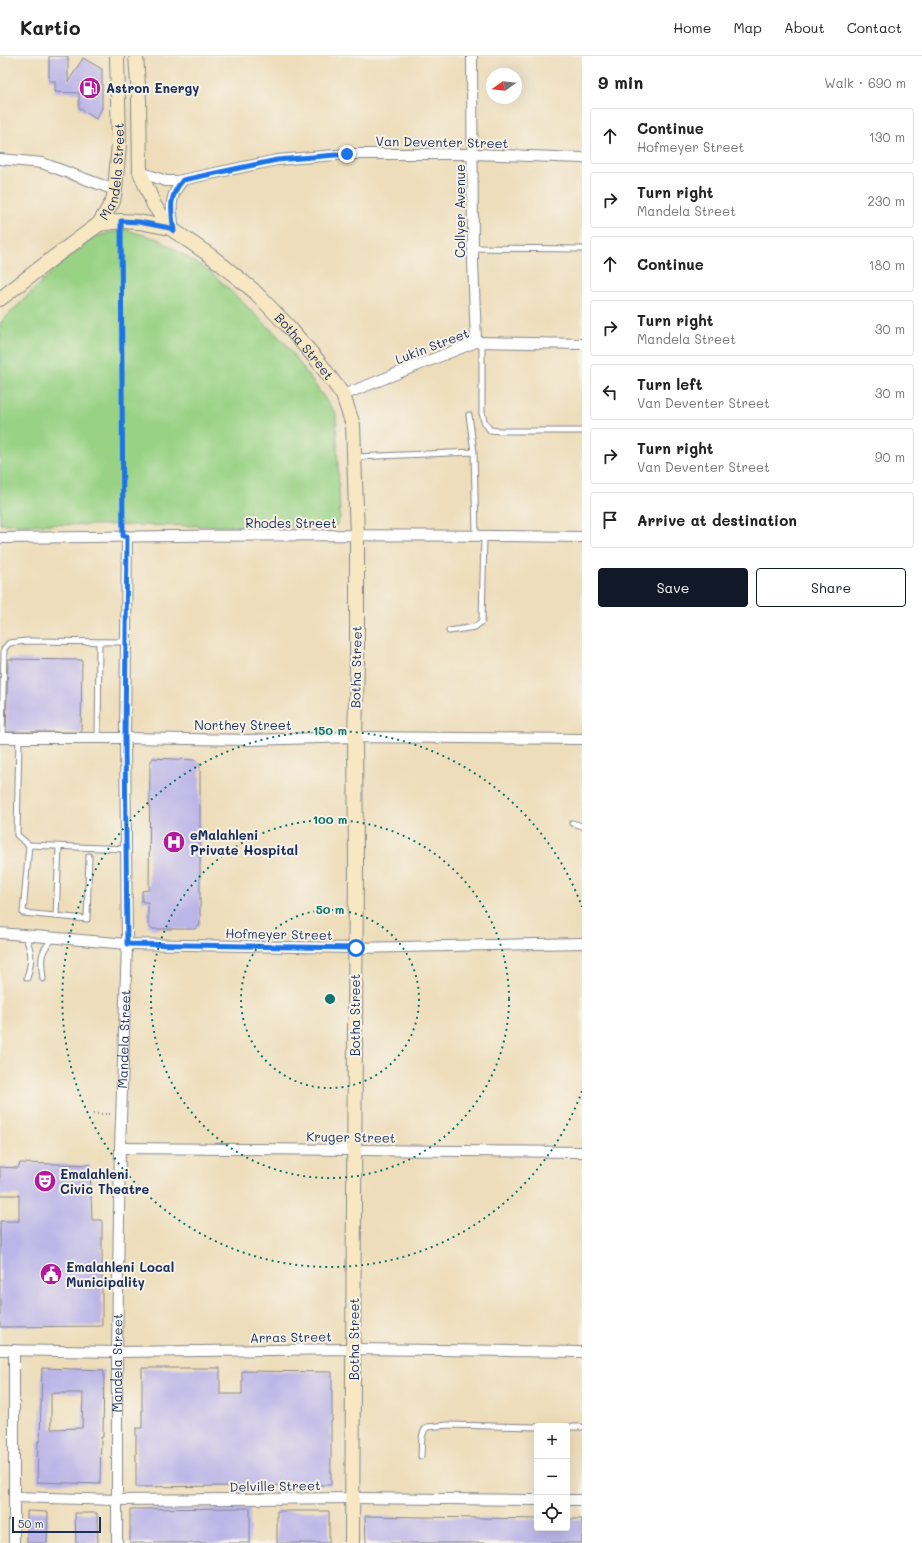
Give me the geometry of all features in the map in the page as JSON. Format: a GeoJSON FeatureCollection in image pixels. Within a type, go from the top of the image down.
{"type":"FeatureCollection","features":[{"type":"Feature","properties":{"kind":"main road","name":"Mandela Street"},"geometry":{"type":"LineString","coordinates":[[99,224],[113,201],[115,190],[119,144],[117,56]]}},
{"type":"Feature","properties":{"kind":"main road","name":"Mandela Street"},"geometry":{"type":"LineString","coordinates":[[136,56],[139,99],[140,172],[154,206],[172,230]]}},
{"type":"Feature","properties":{"kind":"main road","name":"Mandela Street"},"geometry":{"type":"LineString","coordinates":[[99,224],[121,221],[139,222],[172,230]]}},
{"type":"Feature","properties":{"kind":"main road"},"geometry":{"type":"LineString","coordinates":[[0,299],[99,224]]}},
{"type":"Feature","properties":{"kind":"main road","name":"Botha Street"},"geometry":{"type":"LineString","coordinates":[[172,230],[211,256],[253,290],[288,326],[318,361],[342,395],[349,410],[353,425],[357,536],[357,664],[355,736],[356,948],[352,1543]]}},
{"type":"Feature","properties":{"kind":"street","name":"Collyer Avenue"},"geometry":{"type":"LineString","coordinates":[[472,56],[473,248],[479,342]]}},
{"type":"Feature","properties":{"kind":"street","name":"Van Deventer Street"},"geometry":{"type":"LineString","coordinates":[[140,172],[166,181],[183,180],[277,160],[347,154],[473,154],[582,158]]}},
{"type":"Feature","properties":{"kind":"street"},"geometry":{"type":"LineString","coordinates":[[0,159],[42,163],[115,190]]}},
{"type":"Feature","properties":{"kind":"street"},"geometry":{"type":"LineString","coordinates":[[172,230],[171,212],[174,193],[183,180]]}},
{"type":"Feature","properties":{"kind":"street","name":"Lukin Street"},"geometry":{"type":"LineString","coordinates":[[342,395],[479,342],[582,344]]}},
{"type":"Feature","properties":{"kind":"street","name":"Rhodes Street"},"geometry":{"type":"LineString","coordinates":[[0,538],[125,536],[480,535],[582,537]]}},
{"type":"Feature","properties":{"kind":"street","name":"Mandela Street"},"geometry":{"type":"LineString","coordinates":[[117,1543],[117,1352],[120,1148],[127,944],[125,536]]}},
{"type":"Feature","properties":{"kind":"street","name":"Northey Street"},"geometry":{"type":"LineString","coordinates":[[1,738],[248,740],[355,736],[582,739]]}},
{"type":"Feature","properties":{"kind":"street","name":"Hofmeyer Street"},"geometry":{"type":"LineString","coordinates":[[0,933],[127,944],[356,948],[582,943]]}},
{"type":"Feature","properties":{"kind":"street","name":"Kruger Street"},"geometry":{"type":"LineString","coordinates":[[120,1148],[582,1152]]}},
{"type":"Feature","properties":{"kind":"street","name":"Arras Street"},"geometry":{"type":"LineString","coordinates":[[0,1350],[117,1352],[354,1349],[582,1352]]}},
{"type":"Feature","properties":{"kind":"street"},"geometry":{"type":"LineString","coordinates":[[14,1350],[14,1543]]}},
{"type":"Feature","properties":{"kind":"street","name":"Delville Street"},"geometry":{"type":"LineString","coordinates":[[14,1497],[117,1500],[353,1498],[534,1500]]}},
{"type":"Feature","properties":{"kind":"street"},"geometry":{"type":"LineString","coordinates":[[570,1500],[582,1500]]}},
{"type":"Feature","properties":{"kind":"lane"},"geometry":{"type":"LineString","coordinates":[[473,248],[582,249]]}},
{"type":"Feature","properties":{"kind":"lane"},"geometry":{"type":"LineString","coordinates":[[479,342],[482,413],[484,421],[490,430],[582,431]]}},
{"type":"Feature","properties":{"kind":"lane"},"geometry":{"type":"LineString","coordinates":[[449,632],[475,627],[482,621],[480,535],[474,452],[469,415]]}},
{"type":"Feature","properties":{"kind":"lane"},"geometry":{"type":"LineString","coordinates":[[354,457],[474,452]]}},
{"type":"Feature","properties":{"kind":"lane"},"geometry":{"type":"LineString","coordinates":[[1,738],[4,649],[6,646],[12,642],[27,640],[126,642]]}},
{"type":"Feature","properties":{"kind":"lane"},"geometry":{"type":"LineString","coordinates":[[98,738],[99,642]]}},
{"type":"Feature","properties":{"kind":"lane"},"geometry":{"type":"LineString","coordinates":[[19,739],[17,834],[29,845],[126,849]]}},
{"type":"Feature","properties":{"kind":"lane"},"geometry":{"type":"LineString","coordinates":[[572,823],[582,826]]}},
{"type":"Feature","properties":{"kind":"lane"},"geometry":{"type":"LineString","coordinates":[[29,845],[23,913],[87,919],[89,856]]}},
{"type":"Feature","properties":{"kind":"lane"},"geometry":{"type":"LineString","coordinates":[[56,916],[59,847]]}},
{"type":"Feature","properties":{"kind":"lane"},"geometry":{"type":"LineString","coordinates":[[24,935],[31,950],[31,965],[27,978]]}},
{"type":"Feature","properties":{"kind":"lane"},"geometry":{"type":"LineString","coordinates":[[43,979],[43,951],[54,938]]}},
{"type":"Feature","properties":{"kind":"lane"},"geometry":{"type":"LineString","coordinates":[[421,1456],[422,1437],[424,1430],[427,1427],[448,1425],[534,1427]]}},
{"type":"Feature","properties":{"kind":"lane"},"geometry":{"type":"LineString","coordinates":[[570,1427],[582,1427]]}},
{"type":"Feature","properties":{"kind":"path"},"geometry":{"type":"LineString","coordinates":[[121,221],[125,536]]}},
{"type":"Feature","properties":{"kind":"path"},"geometry":{"type":"LineString","coordinates":[[93,1114],[121,1114]]}},
{"type":"Feature","properties":{"kind":"green space"},"geometry":{"type":"Polygon","coordinates":[[[123,229],[158,239],[211,272],[285,343],[336,414],[340,518],[335,527],[0,524],[0,323],[57,267],[94,237],[123,229]]]}},
{"type":"Feature","properties":{"kind":"building"},"geometry":{"type":"Polygon","coordinates":[[[49,56],[68,56],[68,82],[83,58],[102,69],[102,108],[96,119],[79,108],[79,93],[55,92],[55,81],[49,81],[49,56]]]}},
{"type":"Feature","properties":{"kind":"building"},"geometry":{"type":"Polygon","coordinates":[[[8,659],[82,660],[81,732],[6,732],[8,659]]]}},
{"type":"Feature","properties":{"kind":"building","name":"eMalahleni Private Hospital"},"geometry":{"type":"Polygon","coordinates":[[[153,758],[196,760],[200,765],[200,925],[195,929],[153,929],[148,926],[148,902],[142,902],[142,891],[149,890],[150,763],[153,758]]]}},
{"type":"Feature","properties":{"kind":"building","name":"Emalahleni Local Municipality"},"geometry":{"type":"Polygon","coordinates":[[[20,1163],[90,1165],[92,1220],[102,1220],[102,1326],[0,1327],[0,1221],[19,1221],[19,1195],[0,1195],[0,1167],[18,1168],[20,1163]]]}},
{"type":"Feature","properties":{"kind":"building"},"geometry":{"type":"Polygon","coordinates":[[[42,1368],[104,1370],[103,1437],[101,1437],[100,1484],[37,1482],[38,1441],[40,1441],[42,1368]],[[51,1393],[51,1429],[82,1428],[83,1393],[51,1393]]]}},
{"type":"Feature","properties":{"kind":"building"},"geometry":{"type":"Polygon","coordinates":[[[142,1368],[220,1368],[220,1394],[242,1394],[242,1371],[332,1372],[331,1485],[136,1487],[136,1428],[142,1428],[142,1368]]]}},
{"type":"Feature","properties":{"kind":"building"},"geometry":{"type":"Polygon","coordinates":[[[250,1508],[250,1543],[130,1543],[130,1509],[250,1508]]]}},
{"type":"Feature","properties":{"kind":"building"},"geometry":{"type":"Polygon","coordinates":[[[27,1511],[48,1512],[47,1543],[27,1543],[27,1511]]]}},
{"type":"Feature","properties":{"kind":"building"},"geometry":{"type":"Polygon","coordinates":[[[277,1511],[329,1511],[329,1543],[277,1543],[277,1511]]]}},
{"type":"Feature","properties":{"kind":"building"},"geometry":{"type":"Polygon","coordinates":[[[75,1513],[97,1513],[98,1543],[76,1543],[75,1513]]]}},
{"type":"Feature","properties":{"kind":"building"},"geometry":{"type":"Polygon","coordinates":[[[365,1516],[534,1519],[534,1531],[570,1531],[570,1519],[582,1519],[582,1543],[366,1543],[365,1516]]]}},
{"type":"Feature","properties":{"kind":"place","name":"Astron Energy"},"geometry":{"type":"Point","coordinates":[90,88]}},
{"type":"Feature","properties":{"kind":"place","name":"eMalahleni Private Hospital"},"geometry":{"type":"Point","coordinates":[174,842]}},
{"type":"Feature","properties":{"kind":"place","name":"Emalahleni Civic Theatre"},"geometry":{"type":"Point","coordinates":[45,1181]}},
{"type":"Feature","properties":{"kind":"place","name":"Emalahleni Local Municipality"},"geometry":{"type":"Point","coordinates":[51,1274]}},
{"type":"Feature","properties":{"kind":"route"},"geometry":{"type":"LineString","coordinates":[[347,154],[277,160],[183,180],[174,193],[172,203],[171,212],[174,231],[170,228],[139,222],[121,221],[123,536],[127,536],[125,738],[127,944],[356,948]]}}]}
